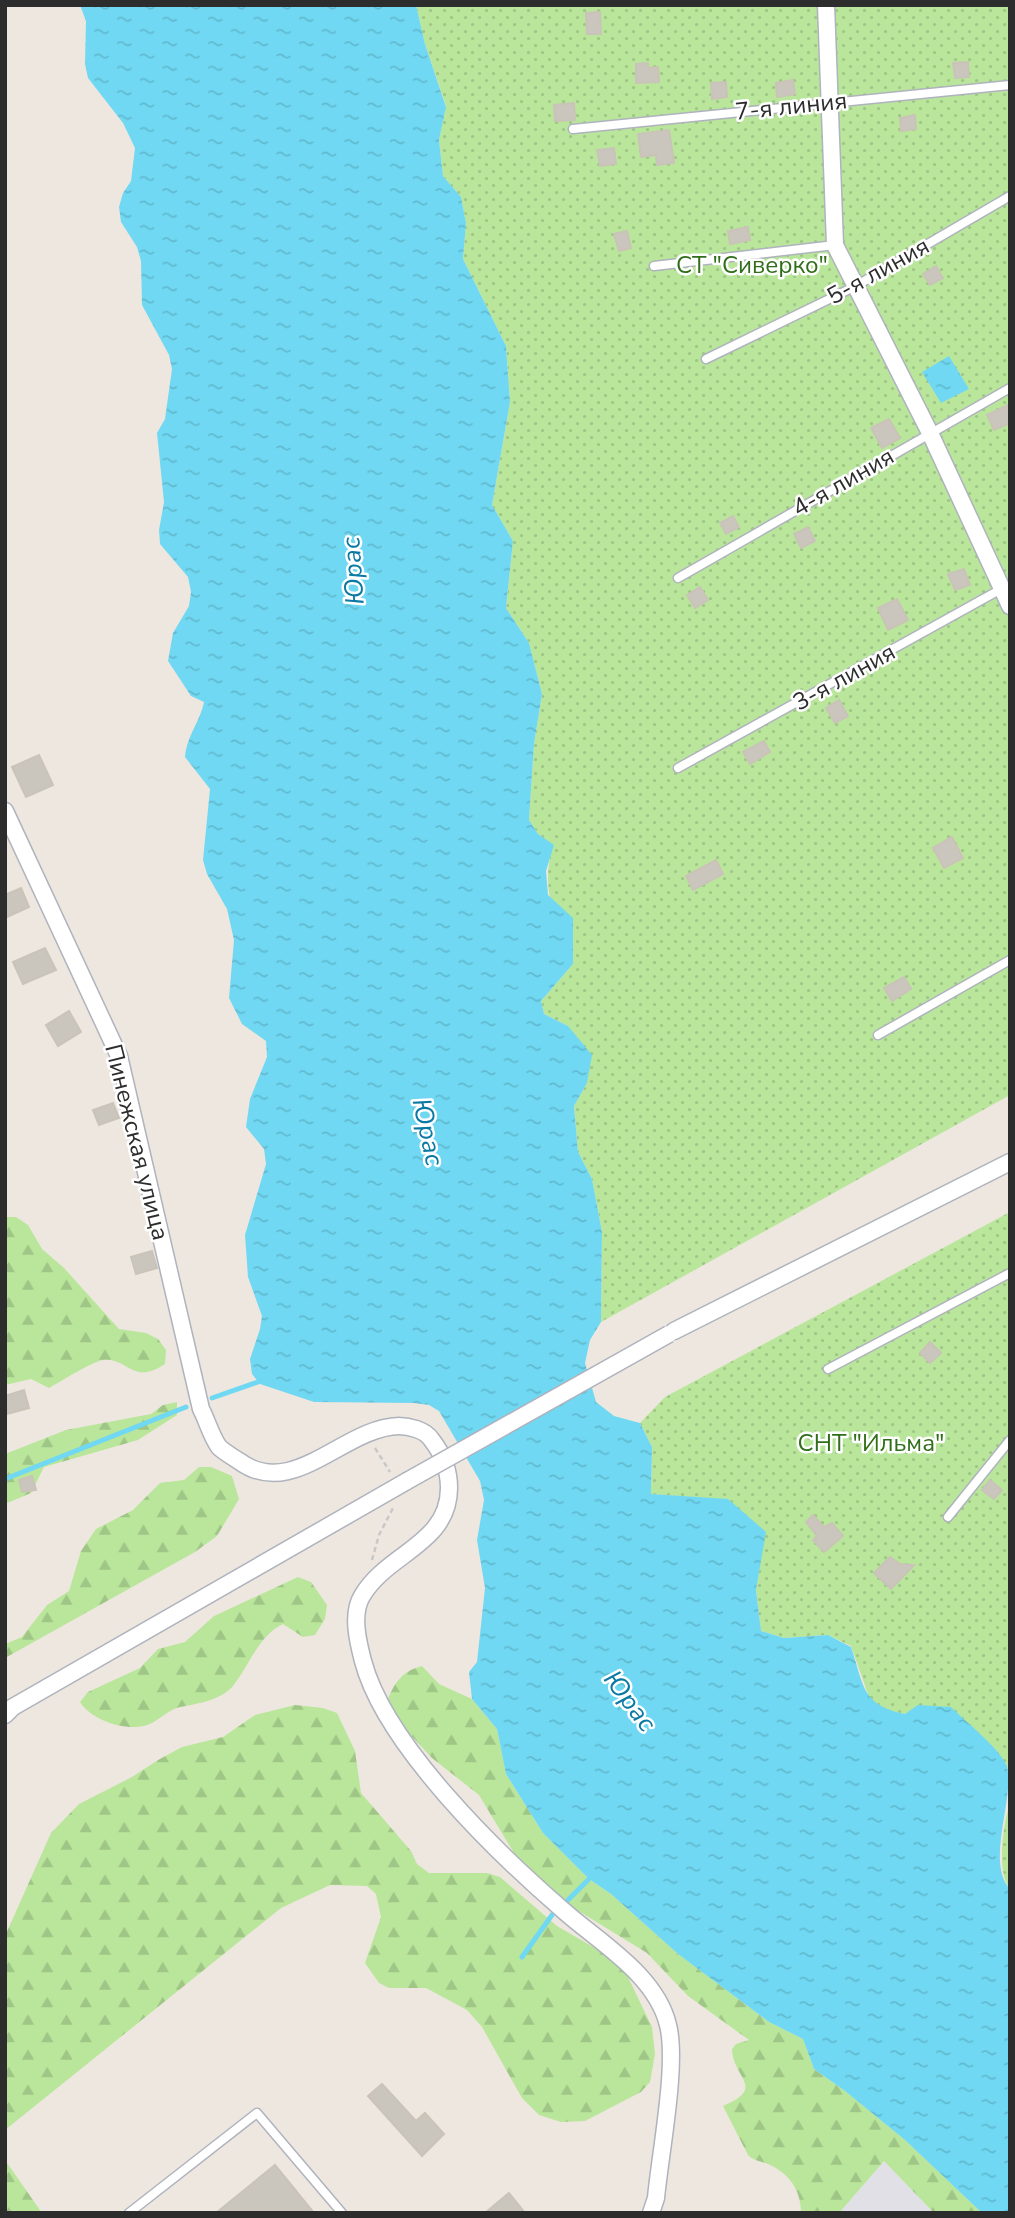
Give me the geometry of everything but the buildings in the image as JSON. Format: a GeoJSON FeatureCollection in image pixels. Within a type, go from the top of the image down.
{"type":"FeatureCollection","features":[{"type":"Feature","properties":{"kind":"street"},"geometry":{"type":"LineString","coordinates":[[826,5],[835,245],[1006,588],[1010,606]]}},
{"type":"Feature","properties":{"kind":"street","name":"Пинежская улица"},"geometry":{"type":"LineString","coordinates":[[5,811],[119,1056],[201,1409],[220,1447],[252,1471],[281,1474],[312,1463],[343,1443],[380,1427],[408,1426],[429,1435],[449,1470],[449,1509],[431,1533],[396,1560],[361,1596]]}},
{"type":"Feature","properties":{"kind":"street"},"geometry":{"type":"LineString","coordinates":[[5,1716],[13,1707],[400,1478],[672,1333],[1010,1162]]}},
{"type":"Feature","properties":{"kind":"street"},"geometry":{"type":"LineString","coordinates":[[361,1596],[356,1620],[358,1634],[363,1661],[381,1710],[432,1776],[505,1860],[628,1965],[658,1997],[668,2025],[671,2055],[656,2199],[651,2213]]}},
{"type":"Feature","properties":{"kind":"lane","name":"7-я линия"},"geometry":{"type":"LineString","coordinates":[[573,129],[830,101],[1010,85]]}},
{"type":"Feature","properties":{"kind":"lane","name":"5-я линия"},"geometry":{"type":"LineString","coordinates":[[706,359],[854,287],[1010,195]]}},
{"type":"Feature","properties":{"kind":"lane"},"geometry":{"type":"LineString","coordinates":[[654,266],[835,245]]}},
{"type":"Feature","properties":{"kind":"lane","name":"4-я линия"},"geometry":{"type":"LineString","coordinates":[[678,578],[1010,388]]}},
{"type":"Feature","properties":{"kind":"lane","name":"3-я линия"},"geometry":{"type":"LineString","coordinates":[[678,768],[1006,588]]}},
{"type":"Feature","properties":{"kind":"lane"},"geometry":{"type":"LineString","coordinates":[[878,1035],[1010,960]]}},
{"type":"Feature","properties":{"kind":"lane"},"geometry":{"type":"LineString","coordinates":[[828,1369],[1010,1273]]}},
{"type":"Feature","properties":{"kind":"lane"},"geometry":{"type":"LineString","coordinates":[[948,1517],[1010,1440]]}},
{"type":"Feature","properties":{"kind":"lane"},"geometry":{"type":"LineString","coordinates":[[129,2213],[257,2113],[342,2213]]}},
{"type":"Feature","properties":{"kind":"path"},"geometry":{"type":"LineString","coordinates":[[361,1596],[400,1478],[375,1448]]}},
{"type":"Feature","properties":{"kind":"shaded area"},"geometry":{"type":"Polygon","coordinates":[[[884,2161],[934,2213],[839,2213],[884,2161]]]}},
{"type":"Feature","properties":{"kind":"green space","name":"СТ \"Сиверко\""},"geometry":{"type":"Polygon","coordinates":[[[416,5],[1010,5],[1010,1095],[601,1322],[602,1232],[592,1179],[578,1152],[574,1106],[587,1083],[568,1026],[544,1014],[541,1001],[573,964],[549,892],[549,862],[553,845],[538,834],[529,820],[534,744],[542,694],[529,643],[506,608],[513,541],[492,505],[510,402],[506,346],[463,259],[466,223],[461,197],[443,176],[439,140],[446,106],[425,44],[416,5]]]}},
{"type":"Feature","properties":{"kind":"green space","name":"СНТ \"Ильма\""},"geometry":{"type":"Polygon","coordinates":[[[1010,1212],[1010,1776],[1006,1763],[906,1714],[882,1710],[869,1697],[851,1646],[828,1635],[784,1638],[761,1631],[756,1590],[765,1532],[727,1500],[651,1494],[652,1447],[640,1423],[665,1397],[1010,1212]]]}},
{"type":"Feature","properties":{"kind":"green space"},"geometry":{"type":"Polygon","coordinates":[[[5,1217],[16,1217],[28,1225],[42,1249],[64,1268],[119,1329],[146,1333],[158,1339],[166,1350],[165,1364],[154,1370],[137,1372],[119,1362],[103,1360],[49,1388],[31,1379],[5,1385],[5,1217]]]}},
{"type":"Feature","properties":{"kind":"green space"},"geometry":{"type":"Polygon","coordinates":[[[177,1402],[177,1415],[138,1440],[44,1467],[31,1493],[5,1504],[5,1454],[66,1430],[151,1414],[163,1405],[177,1402]]]}},
{"type":"Feature","properties":{"kind":"green space"},"geometry":{"type":"Polygon","coordinates":[[[199,1467],[211,1467],[232,1476],[239,1499],[217,1536],[195,1552],[5,1658],[5,1644],[22,1637],[47,1605],[69,1591],[81,1551],[96,1529],[133,1510],[160,1483],[184,1480],[199,1467]]]}},
{"type":"Feature","properties":{"kind":"green space"},"geometry":{"type":"Polygon","coordinates":[[[298,1577],[311,1582],[327,1605],[325,1619],[315,1635],[303,1637],[283,1624],[275,1629],[261,1643],[233,1686],[222,1695],[175,1708],[139,1727],[119,1726],[100,1719],[80,1702],[88,1692],[140,1668],[158,1649],[185,1642],[214,1616],[298,1577]]]}},
{"type":"Feature","properties":{"kind":"green space"},"geometry":{"type":"Polygon","coordinates":[[[422,1666],[439,1684],[472,1699],[497,1729],[506,1774],[543,1833],[589,1879],[611,1894],[678,1954],[769,2022],[803,2039],[814,2069],[905,2140],[982,2213],[934,2213],[884,2161],[839,2213],[801,2213],[799,2197],[788,2177],[748,2155],[723,2106],[736,2099],[745,2088],[732,2049],[736,2044],[749,2040],[688,1996],[647,1953],[546,1891],[517,1858],[479,1795],[432,1758],[393,1716],[387,1702],[393,1689],[404,1675],[422,1666]]]}},
{"type":"Feature","properties":{"kind":"green space"},"geometry":{"type":"Polygon","coordinates":[[[295,1705],[323,1708],[337,1713],[355,1751],[361,1793],[411,1851],[417,1864],[429,1873],[487,1873],[500,1877],[557,1926],[607,1955],[627,1975],[652,2027],[655,2054],[650,2082],[641,2092],[585,2121],[561,2122],[539,2115],[522,2098],[482,2027],[467,2010],[426,1988],[389,1988],[379,1983],[365,1963],[381,1917],[376,1894],[367,1886],[330,1885],[281,1908],[5,2130],[5,1936],[51,1833],[79,1804],[182,1747],[223,1737],[255,1715],[295,1705]]]}},
{"type":"Feature","properties":{"kind":"green space"},"geometry":{"type":"Polygon","coordinates":[[[1010,1804],[1010,1889],[1003,1872],[1002,1860],[1003,1835],[1010,1804]]]}},
{"type":"Feature","properties":{"kind":"green space"},"geometry":{"type":"Polygon","coordinates":[[[5,2160],[42,2213],[5,2213],[5,2160]]]}},
{"type":"Feature","properties":{"kind":"water","name":"Юрас"},"geometry":{"type":"Polygon","coordinates":[[[80,5],[416,5],[425,44],[446,107],[439,140],[443,176],[461,197],[466,223],[463,259],[506,346],[510,402],[492,505],[513,541],[506,608],[529,643],[542,694],[534,744],[529,820],[538,834],[554,845],[546,871],[548,895],[573,918],[573,964],[541,1001],[544,1014],[568,1026],[592,1055],[587,1083],[574,1106],[578,1152],[592,1179],[602,1232],[601,1322],[590,1340],[585,1363],[596,1402],[614,1416],[640,1423],[652,1447],[651,1494],[728,1499],[766,1532],[756,1590],[761,1631],[784,1638],[828,1635],[851,1647],[862,1683],[872,1699],[891,1710],[905,1714],[918,1705],[951,1707],[990,1744],[1007,1766],[1000,1863],[1003,1877],[1010,1889],[1010,2213],[982,2213],[905,2140],[814,2069],[803,2039],[769,2022],[678,1954],[611,1894],[589,1879],[543,1833],[506,1774],[497,1729],[472,1699],[469,1672],[477,1662],[485,1588],[477,1540],[484,1500],[480,1481],[439,1411],[429,1405],[414,1403],[314,1402],[260,1384],[252,1374],[250,1359],[262,1316],[248,1277],[245,1235],[266,1164],[264,1149],[246,1127],[250,1099],[267,1057],[266,1041],[242,1024],[229,998],[234,940],[227,909],[207,874],[203,860],[210,789],[185,757],[204,702],[191,696],[168,661],[173,633],[189,606],[191,592],[188,577],[160,544],[159,530],[164,502],[157,433],[165,419],[172,369],[169,355],[142,305],[141,261],[137,247],[121,222],[119,207],[123,193],[131,181],[135,148],[123,123],[88,78],[85,64],[86,21],[80,5]]]}},
{"type":"Feature","properties":{"kind":"water"},"geometry":{"type":"Polygon","coordinates":[[[949,356],[969,389],[941,403],[922,372],[949,356]]]}},
{"type":"Feature","properties":{"kind":"waterway"},"geometry":{"type":"LineString","coordinates":[[212,1398],[258,1382]]}},
{"type":"Feature","properties":{"kind":"waterway"},"geometry":{"type":"LineString","coordinates":[[5,1479],[186,1407]]}},
{"type":"Feature","properties":{"kind":"waterway"},"geometry":{"type":"LineString","coordinates":[[568,1900],[589,1879]]}},
{"type":"Feature","properties":{"kind":"waterway"},"geometry":{"type":"LineString","coordinates":[[522,1957],[552,1915]]}}]}
